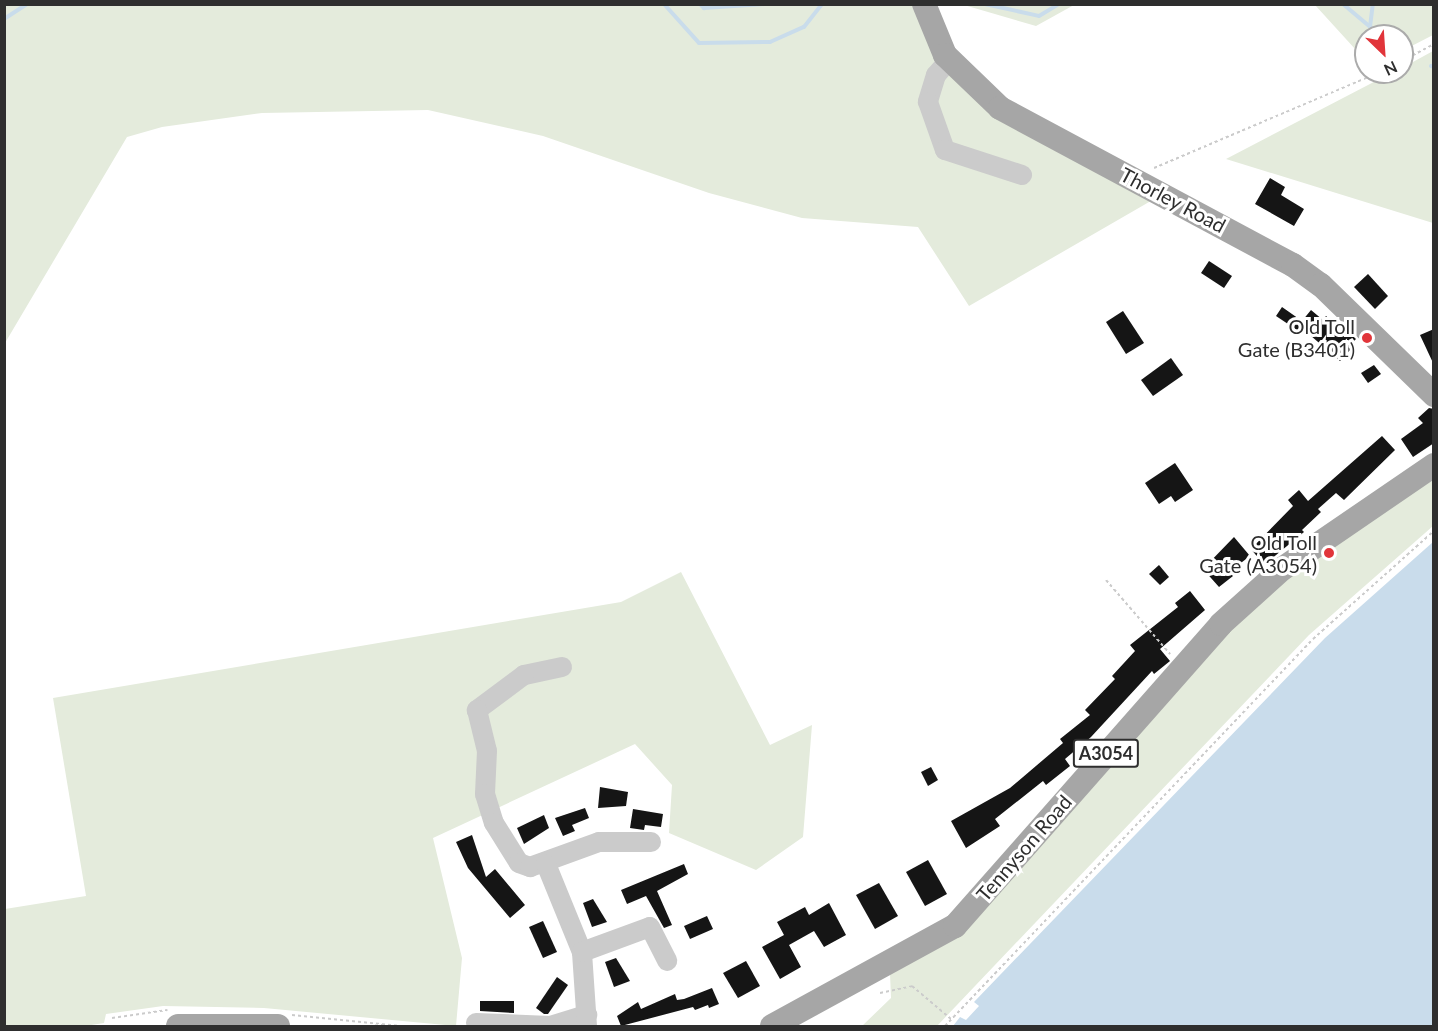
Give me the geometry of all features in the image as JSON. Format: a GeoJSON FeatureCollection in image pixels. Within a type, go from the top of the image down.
{"type":"FeatureCollection","features":[{"type":"Feature","properties":{"kind":"main road","name":"Thorley Road"},"geometry":{"type":"LineString","coordinates":[[924,4],[934,35],[950,59],[1000,108],[1293,265],[1321,285],[1434,395]]}},
{"type":"Feature","properties":{"kind":"main road","name":"Tennyson Road"},"geometry":{"type":"LineString","coordinates":[[772,1026],[955,926],[1221,624],[1282,569],[1434,465]]}},
{"type":"Feature","properties":{"kind":"main road"},"geometry":{"type":"LineString","coordinates":[[178,1026],[279,1026]]}},
{"type":"Feature","properties":{"kind":"street"},"geometry":{"type":"LineString","coordinates":[[950,59],[936,75],[928,102],[945,150],[1022,175]]}},
{"type":"Feature","properties":{"kind":"street"},"geometry":{"type":"LineString","coordinates":[[562,666],[516,680],[482,703],[476,717],[487,751],[484,783],[494,824],[519,863],[530,867],[546,864],[599,842],[651,842]]}},
{"type":"Feature","properties":{"kind":"street"},"geometry":{"type":"LineString","coordinates":[[476,1023],[550,1026],[587,1021],[582,952],[546,864]]}},
{"type":"Feature","properties":{"kind":"street"},"geometry":{"type":"LineString","coordinates":[[582,952],[650,927],[667,961]]}},
{"type":"Feature","properties":{"kind":"path"},"geometry":{"type":"LineString","coordinates":[[1414,55],[1434,44]]}},
{"type":"Feature","properties":{"kind":"path"},"geometry":{"type":"LineString","coordinates":[[1148,187],[1151,170],[1354,83]]}},
{"type":"Feature","properties":{"kind":"path"},"geometry":{"type":"LineString","coordinates":[[945,1026],[1313,639],[1434,531]]}},
{"type":"Feature","properties":{"kind":"path"},"geometry":{"type":"LineString","coordinates":[[1106,580],[1182,667]]}},
{"type":"Feature","properties":{"kind":"path"},"geometry":{"type":"LineString","coordinates":[[880,993],[912,986],[952,1020]]}},
{"type":"Feature","properties":{"kind":"green space"},"geometry":{"type":"Polygon","coordinates":[[[4,5],[917,5],[939,58],[1156,198],[969,306],[918,227],[802,218],[709,193],[543,136],[428,110],[262,113],[162,127],[127,137],[5,343],[4,5]]]}},
{"type":"Feature","properties":{"kind":"green space"},"geometry":{"type":"Polygon","coordinates":[[[964,5],[1074,5],[1036,26],[964,5]]]}},
{"type":"Feature","properties":{"kind":"green space"},"geometry":{"type":"Polygon","coordinates":[[[1315,5],[1433,5],[1433,35],[1414,45],[1414,24],[1354,24],[1354,48],[1315,5]]]}},
{"type":"Feature","properties":{"kind":"green space"},"geometry":{"type":"Polygon","coordinates":[[[1433,51],[1433,223],[1226,159],[1370,84],[1414,84],[1414,61],[1433,51]]]}},
{"type":"Feature","properties":{"kind":"green space"},"geometry":{"type":"Polygon","coordinates":[[[1433,474],[1433,526],[1309,635],[937,1026],[862,1026],[891,998],[890,974],[954,938],[1227,629],[1288,576],[1433,474]]]}},
{"type":"Feature","properties":{"kind":"green space"},"geometry":{"type":"Polygon","coordinates":[[[681,572],[770,745],[812,725],[803,837],[756,870],[669,833],[672,785],[635,744],[433,838],[462,958],[456,1026],[264,1008],[163,1006],[106,1014],[104,1023],[85,1026],[5,1026],[5,909],[86,896],[53,698],[621,602],[681,572]]]}},
{"type":"Feature","properties":{"kind":"water"},"geometry":{"type":"Polygon","coordinates":[[[1433,542],[1433,1026],[953,1026],[960,1017],[966,1020],[979,1006],[974,1002],[1325,638],[1433,542]]]}},
{"type":"Feature","properties":{"kind":"building"},"geometry":{"type":"Polygon","coordinates":[[[1270,178],[1285,187],[1281,195],[1304,209],[1294,226],[1255,204],[1270,178]]]}},
{"type":"Feature","properties":{"kind":"building"},"geometry":{"type":"Polygon","coordinates":[[[1209,261],[1232,276],[1224,288],[1201,273],[1209,261]]]}},
{"type":"Feature","properties":{"kind":"building"},"geometry":{"type":"Polygon","coordinates":[[[1368,274],[1388,296],[1375,309],[1354,287],[1368,274]]]}},
{"type":"Feature","properties":{"kind":"building"},"geometry":{"type":"Polygon","coordinates":[[[1282,307],[1302,321],[1311,310],[1323,320],[1326,316],[1338,326],[1340,324],[1356,339],[1348,347],[1351,349],[1340,361],[1303,329],[1300,332],[1276,316],[1282,307]]]}},
{"type":"Feature","properties":{"kind":"building"},"geometry":{"type":"Polygon","coordinates":[[[1123,311],[1144,343],[1126,354],[1106,322],[1123,311]]]}},
{"type":"Feature","properties":{"kind":"building"},"geometry":{"type":"Polygon","coordinates":[[[1434,329],[1434,365],[1420,335],[1434,329]]]}},
{"type":"Feature","properties":{"kind":"building"},"geometry":{"type":"Polygon","coordinates":[[[1171,358],[1183,375],[1153,396],[1141,380],[1171,358]]]}},
{"type":"Feature","properties":{"kind":"building"},"geometry":{"type":"Polygon","coordinates":[[[1374,365],[1381,374],[1368,383],[1361,373],[1374,365]]]}},
{"type":"Feature","properties":{"kind":"building"},"geometry":{"type":"Polygon","coordinates":[[[1429,408],[1434,409],[1434,443],[1413,457],[1401,439],[1423,423],[1418,418],[1429,408]]]}},
{"type":"Feature","properties":{"kind":"building"},"geometry":{"type":"Polygon","coordinates":[[[1382,436],[1395,450],[1344,500],[1336,493],[1318,509],[1321,512],[1302,530],[1304,532],[1264,565],[1251,549],[1293,506],[1288,500],[1299,490],[1308,501],[1382,436]]]}},
{"type":"Feature","properties":{"kind":"building"},"geometry":{"type":"Polygon","coordinates":[[[1175,463],[1193,490],[1175,502],[1171,496],[1159,504],[1145,483],[1175,463]]]}},
{"type":"Feature","properties":{"kind":"building"},"geometry":{"type":"Polygon","coordinates":[[[1234,537],[1250,556],[1229,572],[1233,576],[1219,587],[1203,569],[1234,537]]]}},
{"type":"Feature","properties":{"kind":"building"},"geometry":{"type":"Polygon","coordinates":[[[1159,565],[1169,577],[1160,585],[1149,574],[1159,565]]]}},
{"type":"Feature","properties":{"kind":"building"},"geometry":{"type":"Polygon","coordinates":[[[1190,591],[1205,610],[1160,649],[1170,661],[1154,674],[1152,671],[1091,737],[1065,759],[1070,766],[1046,785],[1043,781],[995,819],[1000,826],[966,848],[951,821],[1010,788],[1063,743],[1060,739],[1090,715],[1085,710],[1115,679],[1112,676],[1135,651],[1130,645],[1178,607],[1175,603],[1190,591]]]}},
{"type":"Feature","properties":{"kind":"building"},"geometry":{"type":"Polygon","coordinates":[[[931,767],[938,780],[928,786],[921,772],[931,767]]]}},
{"type":"Feature","properties":{"kind":"building"},"geometry":{"type":"Polygon","coordinates":[[[600,787],[628,792],[626,806],[598,808],[600,787]]]}},
{"type":"Feature","properties":{"kind":"building"},"geometry":{"type":"Polygon","coordinates":[[[585,808],[589,818],[572,825],[575,831],[563,836],[555,818],[585,808]]]}},
{"type":"Feature","properties":{"kind":"building"},"geometry":{"type":"Polygon","coordinates":[[[633,809],[663,814],[661,827],[645,825],[644,830],[630,828],[633,809]]]}},
{"type":"Feature","properties":{"kind":"building"},"geometry":{"type":"Polygon","coordinates":[[[544,815],[549,828],[524,844],[517,828],[544,815]]]}},
{"type":"Feature","properties":{"kind":"building"},"geometry":{"type":"Polygon","coordinates":[[[472,835],[486,877],[495,869],[525,905],[510,918],[468,868],[456,842],[472,835]]]}},
{"type":"Feature","properties":{"kind":"building"},"geometry":{"type":"Polygon","coordinates":[[[928,860],[947,894],[925,906],[906,872],[928,860]]]}},
{"type":"Feature","properties":{"kind":"building"},"geometry":{"type":"Polygon","coordinates":[[[684,864],[688,874],[657,891],[672,925],[664,928],[646,896],[627,904],[621,890],[684,864]]]}},
{"type":"Feature","properties":{"kind":"building"},"geometry":{"type":"Polygon","coordinates":[[[879,883],[898,916],[875,929],[856,895],[879,883]]]}},
{"type":"Feature","properties":{"kind":"building"},"geometry":{"type":"Polygon","coordinates":[[[593,899],[607,922],[592,927],[583,903],[593,899]]]}},
{"type":"Feature","properties":{"kind":"building"},"geometry":{"type":"Polygon","coordinates":[[[829,903],[846,935],[824,947],[814,931],[789,945],[801,967],[780,979],[762,947],[784,935],[777,922],[805,907],[809,915],[829,903]]]}},
{"type":"Feature","properties":{"kind":"building"},"geometry":{"type":"Polygon","coordinates":[[[707,916],[713,929],[690,939],[684,926],[707,916]]]}},
{"type":"Feature","properties":{"kind":"building"},"geometry":{"type":"Polygon","coordinates":[[[543,921],[557,952],[543,958],[529,927],[543,921]]]}},
{"type":"Feature","properties":{"kind":"building"},"geometry":{"type":"Polygon","coordinates":[[[616,958],[630,981],[614,987],[605,962],[616,958]]]}},
{"type":"Feature","properties":{"kind":"building"},"geometry":{"type":"Polygon","coordinates":[[[746,961],[760,986],[738,998],[723,973],[746,961]]]}},
{"type":"Feature","properties":{"kind":"building"},"geometry":{"type":"Polygon","coordinates":[[[557,977],[568,985],[548,1014],[544,1014],[536,1008],[557,977]]]}},
{"type":"Feature","properties":{"kind":"building"},"geometry":{"type":"Polygon","coordinates":[[[712,988],[719,1004],[709,1008],[708,1005],[695,1010],[693,1007],[621,1026],[617,1016],[638,1002],[641,1009],[675,994],[677,1000],[684,999],[712,988]]]}},
{"type":"Feature","properties":{"kind":"building"},"geometry":{"type":"Polygon","coordinates":[[[480,1001],[514,1001],[514,1013],[480,1011],[480,1001]]]}},
{"type":"Feature","properties":{"kind":"waterway"},"geometry":{"type":"LineString","coordinates":[[4,19],[27,4]]}},
{"type":"Feature","properties":{"kind":"waterway"},"geometry":{"type":"LineString","coordinates":[[664,4],[699,43],[770,42],[804,27],[822,4]]}},
{"type":"Feature","properties":{"kind":"waterway"},"geometry":{"type":"LineString","coordinates":[[700,4],[704,8],[765,4]]}},
{"type":"Feature","properties":{"kind":"waterway"},"geometry":{"type":"LineString","coordinates":[[985,4],[1039,16],[1059,4]]}},
{"type":"Feature","properties":{"kind":"waterway"},"geometry":{"type":"LineString","coordinates":[[1343,4],[1367,24]]}},
{"type":"Feature","properties":{"kind":"waterway"},"geometry":{"type":"LineString","coordinates":[[1370,24],[1373,4]]}},
{"type":"Feature","properties":{"kind":"place","name":"Old Toll Gate (B3401)"},"geometry":{"type":"Point","coordinates":[1367,338]}},
{"type":"Feature","properties":{"kind":"place","name":"Old Toll Gate (A3054)"},"geometry":{"type":"Point","coordinates":[1329,553]}}]}
